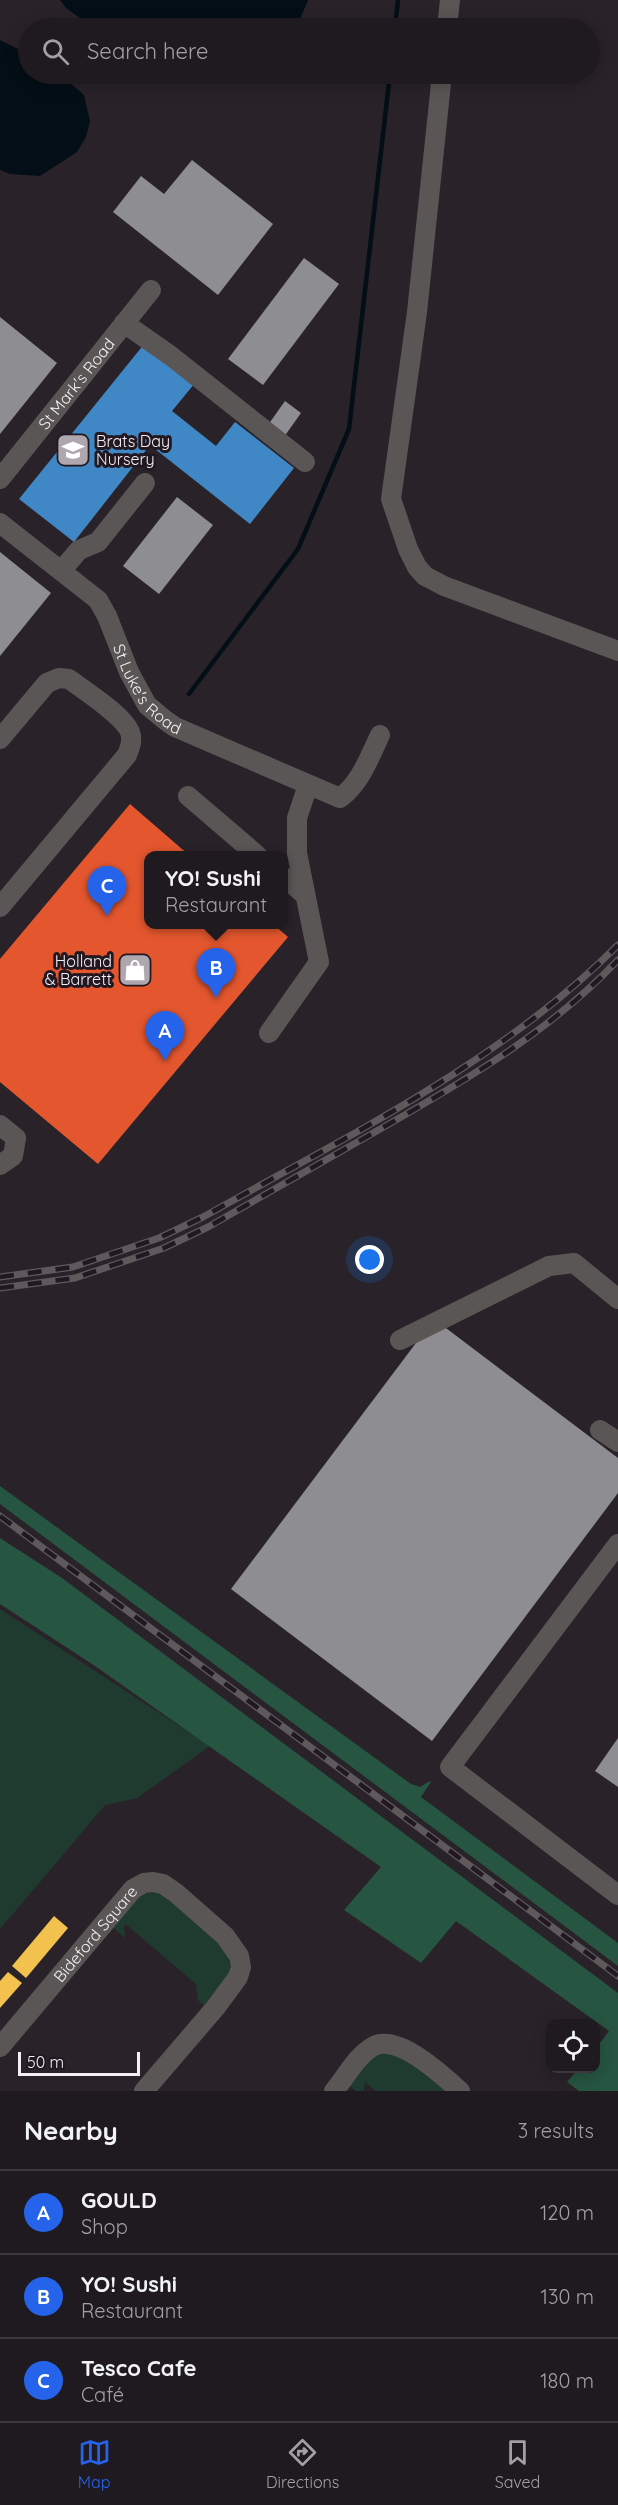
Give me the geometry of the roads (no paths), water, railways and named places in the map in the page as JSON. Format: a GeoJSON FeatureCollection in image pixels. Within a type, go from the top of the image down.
{"type":"FeatureCollection","features":[{"type":"Feature","properties":{"kind":"street"},"geometry":{"type":"LineString","coordinates":[[448,18],[450,0]]}},
{"type":"Feature","properties":{"kind":"street"},"geometry":{"type":"LineString","coordinates":[[441,84],[406,401],[392,480],[393,510],[408,549],[417,567],[425,576],[444,586],[618,651]]}},
{"type":"Feature","properties":{"kind":"street","name":"St Mark's Road"},"geometry":{"type":"LineString","coordinates":[[3,470],[151,290]]}},
{"type":"Feature","properties":{"kind":"street"},"geometry":{"type":"LineString","coordinates":[[124,323],[171,356],[305,462]]}},
{"type":"Feature","properties":{"kind":"street"},"geometry":{"type":"LineString","coordinates":[[61,571],[79,550],[98,542],[145,483]]}},
{"type":"Feature","properties":{"kind":"street","name":"St Luke's Road"},"geometry":{"type":"LineString","coordinates":[[0,523],[98,600],[107,616],[129,672],[147,705],[175,727],[340,798],[351,789],[364,770],[380,735]]}},
{"type":"Feature","properties":{"kind":"street"},"geometry":{"type":"LineString","coordinates":[[0,739],[47,683],[58,678],[69,679],[123,721],[130,732],[132,744],[127,755],[0,907]]}},
{"type":"Feature","properties":{"kind":"street"},"geometry":{"type":"LineString","coordinates":[[269,1033],[319,962],[297,853],[297,818],[308,786]]}},
{"type":"Feature","properties":{"kind":"street"},"geometry":{"type":"LineString","coordinates":[[188,796],[253,851]]}},
{"type":"Feature","properties":{"kind":"street"},"geometry":{"type":"LineString","coordinates":[[288,880],[305,895]]}},
{"type":"Feature","properties":{"kind":"street"},"geometry":{"type":"LineString","coordinates":[[0,1125],[16,1138],[12,1156],[0,1165]]}},
{"type":"Feature","properties":{"kind":"street"},"geometry":{"type":"LineString","coordinates":[[400,1340],[549,1266],[574,1263],[618,1299]]}},
{"type":"Feature","properties":{"kind":"street"},"geometry":{"type":"LineString","coordinates":[[600,1430],[618,1442]]}},
{"type":"Feature","properties":{"kind":"street"},"geometry":{"type":"LineString","coordinates":[[618,1544],[450,1767],[618,1895]]}},
{"type":"Feature","properties":{"kind":"street","name":"Bideford Square"},"geometry":{"type":"LineString","coordinates":[[0,2048],[133,1889],[144,1883],[163,1884],[225,1936],[234,1946],[242,1967],[224,1997],[144,2091]]}},
{"type":"Feature","properties":{"kind":"street"},"geometry":{"type":"LineString","coordinates":[[334,2091],[362,2055],[375,2046],[394,2044],[413,2054],[460,2091]]}},
{"type":"Feature","properties":{"kind":"waterway"},"geometry":{"type":"LineString","coordinates":[[396,18],[398,0]]}},
{"type":"Feature","properties":{"kind":"waterway"},"geometry":{"type":"LineString","coordinates":[[189,694],[298,549],[349,429],[389,84]]}},
{"type":"Feature","properties":{"kind":"railway"},"geometry":{"type":"LineString","coordinates":[[0,1277],[73,1267],[159,1238],[203,1217],[366,1126],[473,1062],[524,1026],[618,945]]}},
{"type":"Feature","properties":{"kind":"railway"},"geometry":{"type":"LineString","coordinates":[[0,1288],[75,1278],[164,1248],[208,1227],[414,1110],[506,1053],[565,1009],[618,960]]}},
{"type":"Feature","properties":{"kind":"railway"},"geometry":{"type":"LineString","coordinates":[[0,1516],[618,1976]]}},
{"type":"Feature","properties":{"kind":"place","name":"Brats Day Nursery"},"geometry":{"type":"Point","coordinates":[73,450]}},
{"type":"Feature","properties":{"kind":"place","name":"Tesco Cafe"},"geometry":{"type":"Point","coordinates":[107,916]}},
{"type":"Feature","properties":{"kind":"place","name":"Holland & Barrett"},"geometry":{"type":"Point","coordinates":[135,970]}},
{"type":"Feature","properties":{"kind":"place","name":"YO! Sushi"},"geometry":{"type":"Point","coordinates":[216,998]}},
{"type":"Feature","properties":{"kind":"place","name":"GOULD"},"geometry":{"type":"Point","coordinates":[165,1061]}}]}
